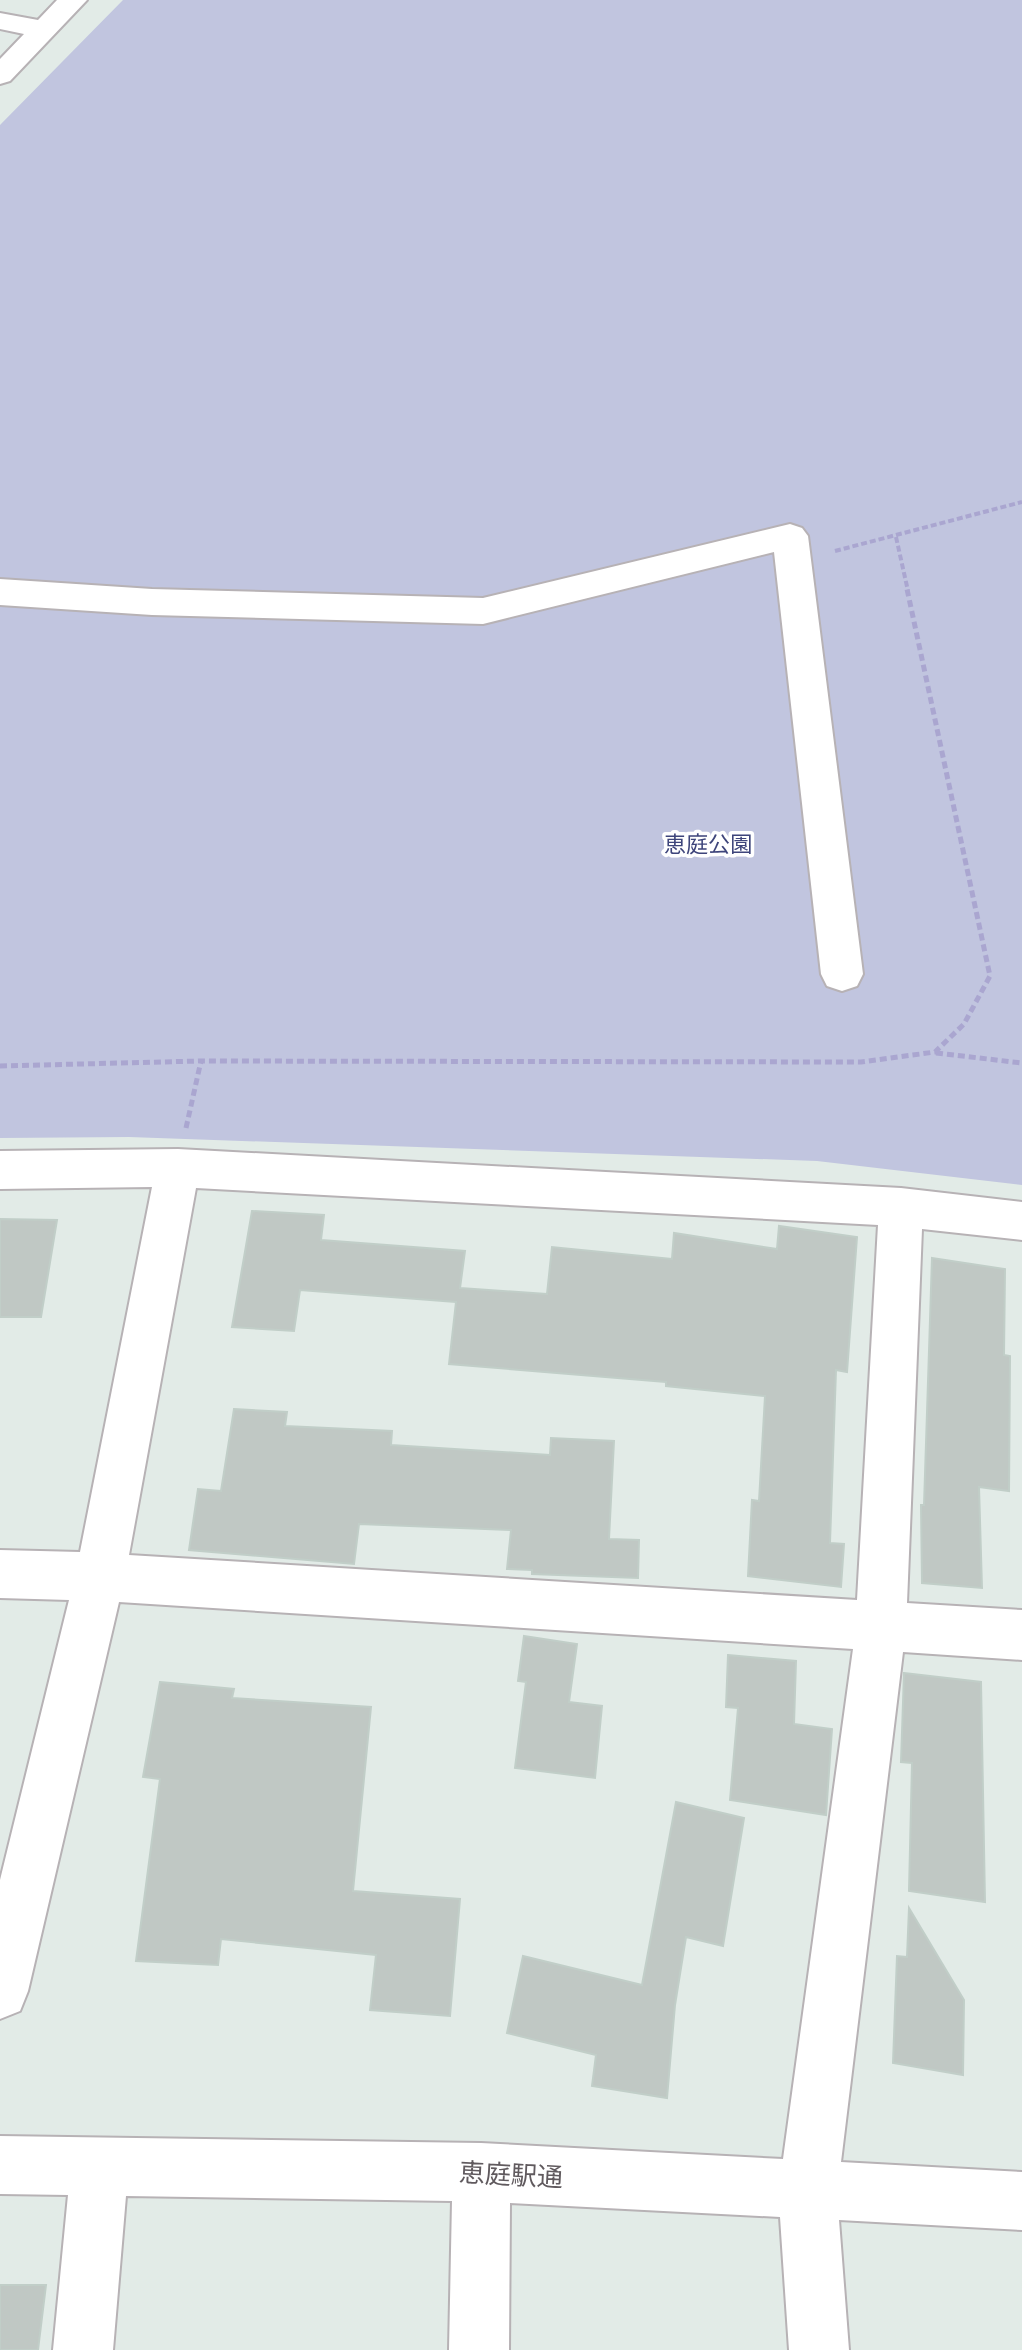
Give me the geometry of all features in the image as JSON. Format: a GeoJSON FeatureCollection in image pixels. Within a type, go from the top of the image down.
{"type":"FeatureCollection","features":[{"type":"Feature","properties":{"kind":"street"},"geometry":{"type":"LineString","coordinates":[[0,75],[73,0]]}},
{"type":"Feature","properties":{"kind":"street"},"geometry":{"type":"LineString","coordinates":[[0,21],[44,30]]}},
{"type":"Feature","properties":{"kind":"street"},"geometry":{"type":"LineString","coordinates":[[0,592],[152,602],[483,611],[790,536],[842,974]]}},
{"type":"Feature","properties":{"kind":"street"},"geometry":{"type":"LineString","coordinates":[[0,1991],[100,1577],[182,1152]]}},
{"type":"Feature","properties":{"kind":"street"},"geometry":{"type":"LineString","coordinates":[[0,1170],[182,1152],[901,1207],[1022,1221]]}},
{"type":"Feature","properties":{"kind":"street"},"geometry":{"type":"LineString","coordinates":[[819,2350],[808,2192],[881,1627],[901,1207]]}},
{"type":"Feature","properties":{"kind":"street"},"geometry":{"type":"LineString","coordinates":[[0,1574],[100,1577],[1022,1635]]}},
{"type":"Feature","properties":{"kind":"street","name":"恵庭駅通"},"geometry":{"type":"LineString","coordinates":[[0,2165],[481,2172],[808,2192],[1022,2201]]}},
{"type":"Feature","properties":{"kind":"street"},"geometry":{"type":"LineString","coordinates":[[83,2350],[100,2166]]}},
{"type":"Feature","properties":{"kind":"street"},"geometry":{"type":"LineString","coordinates":[[479,2350],[481,2172]]}},
{"type":"Feature","properties":{"kind":"path"},"geometry":{"type":"LineString","coordinates":[[896,537],[990,976],[964,1024],[935,1052]]}},
{"type":"Feature","properties":{"kind":"path"},"geometry":{"type":"LineString","coordinates":[[0,1066],[201,1061],[861,1062],[935,1052],[1022,1063]]}},
{"type":"Feature","properties":{"kind":"path"},"geometry":{"type":"LineString","coordinates":[[182,1152],[201,1061]]}},
{"type":"Feature","properties":{"kind":"green space","name":"恵庭公園"},"geometry":{"type":"Polygon","coordinates":[[[123,0],[1022,0],[1022,1185],[817,1161],[129,1137],[0,1138],[0,125],[123,0]]]}},
{"type":"Feature","properties":{"kind":"building"},"geometry":{"type":"Polygon","coordinates":[[[252,1211],[324,1215],[321,1240],[465,1251],[460,1288],[547,1294],[552,1247],[672,1259],[674,1233],[777,1249],[779,1226],[857,1237],[847,1372],[836,1370],[830,1543],[844,1544],[841,1587],[748,1576],[752,1500],[759,1501],[765,1396],[666,1386],[666,1382],[449,1364],[456,1302],[300,1290],[294,1331],[232,1327],[252,1211]]]}},
{"type":"Feature","properties":{"kind":"building"},"geometry":{"type":"Polygon","coordinates":[[[0,1219],[57,1220],[41,1317],[0,1317],[0,1219]]]}},
{"type":"Feature","properties":{"kind":"building"},"geometry":{"type":"Polygon","coordinates":[[[932,1258],[1005,1269],[1004,1355],[1010,1356],[1009,1491],[979,1487],[982,1588],[922,1583],[921,1505],[924,1505],[932,1258]]]}},
{"type":"Feature","properties":{"kind":"building"},"geometry":{"type":"Polygon","coordinates":[[[234,1409],[287,1412],[285,1426],[392,1431],[391,1445],[550,1455],[551,1438],[614,1441],[609,1539],[639,1540],[638,1578],[532,1574],[532,1570],[507,1569],[511,1530],[359,1524],[354,1564],[189,1550],[198,1489],[221,1491],[234,1409]]]}},
{"type":"Feature","properties":{"kind":"building"},"geometry":{"type":"Polygon","coordinates":[[[524,1636],[577,1644],[569,1702],[602,1706],[595,1778],[515,1768],[526,1682],[518,1681],[524,1636]]]}},
{"type":"Feature","properties":{"kind":"building"},"geometry":{"type":"Polygon","coordinates":[[[728,1655],[796,1661],[794,1724],[832,1729],[826,1815],[730,1800],[738,1708],[726,1707],[728,1655]]]}},
{"type":"Feature","properties":{"kind":"building"},"geometry":{"type":"Polygon","coordinates":[[[904,1673],[981,1682],[985,1902],[909,1891],[912,1763],[901,1762],[904,1673]]]}},
{"type":"Feature","properties":{"kind":"building"},"geometry":{"type":"Polygon","coordinates":[[[160,1682],[234,1689],[232,1698],[371,1707],[353,1891],[460,1899],[450,2016],[370,2010],[376,1955],[221,1939],[218,1965],[136,1961],[160,1779],[143,1777],[160,1682]]]}},
{"type":"Feature","properties":{"kind":"building"},"geometry":{"type":"Polygon","coordinates":[[[676,1802],[744,1818],[723,1946],[686,1937],[675,2005],[667,2098],[592,2086],[596,2055],[507,2033],[523,1956],[642,1985],[676,1802]]]}},
{"type":"Feature","properties":{"kind":"building"},"geometry":{"type":"Polygon","coordinates":[[[909,1908],[964,2000],[963,2075],[893,2063],[897,1956],[907,1957],[909,1908]]]}},
{"type":"Feature","properties":{"kind":"building"},"geometry":{"type":"Polygon","coordinates":[[[0,2285],[46,2285],[38,2350],[0,2350],[0,2285]]]}}]}
